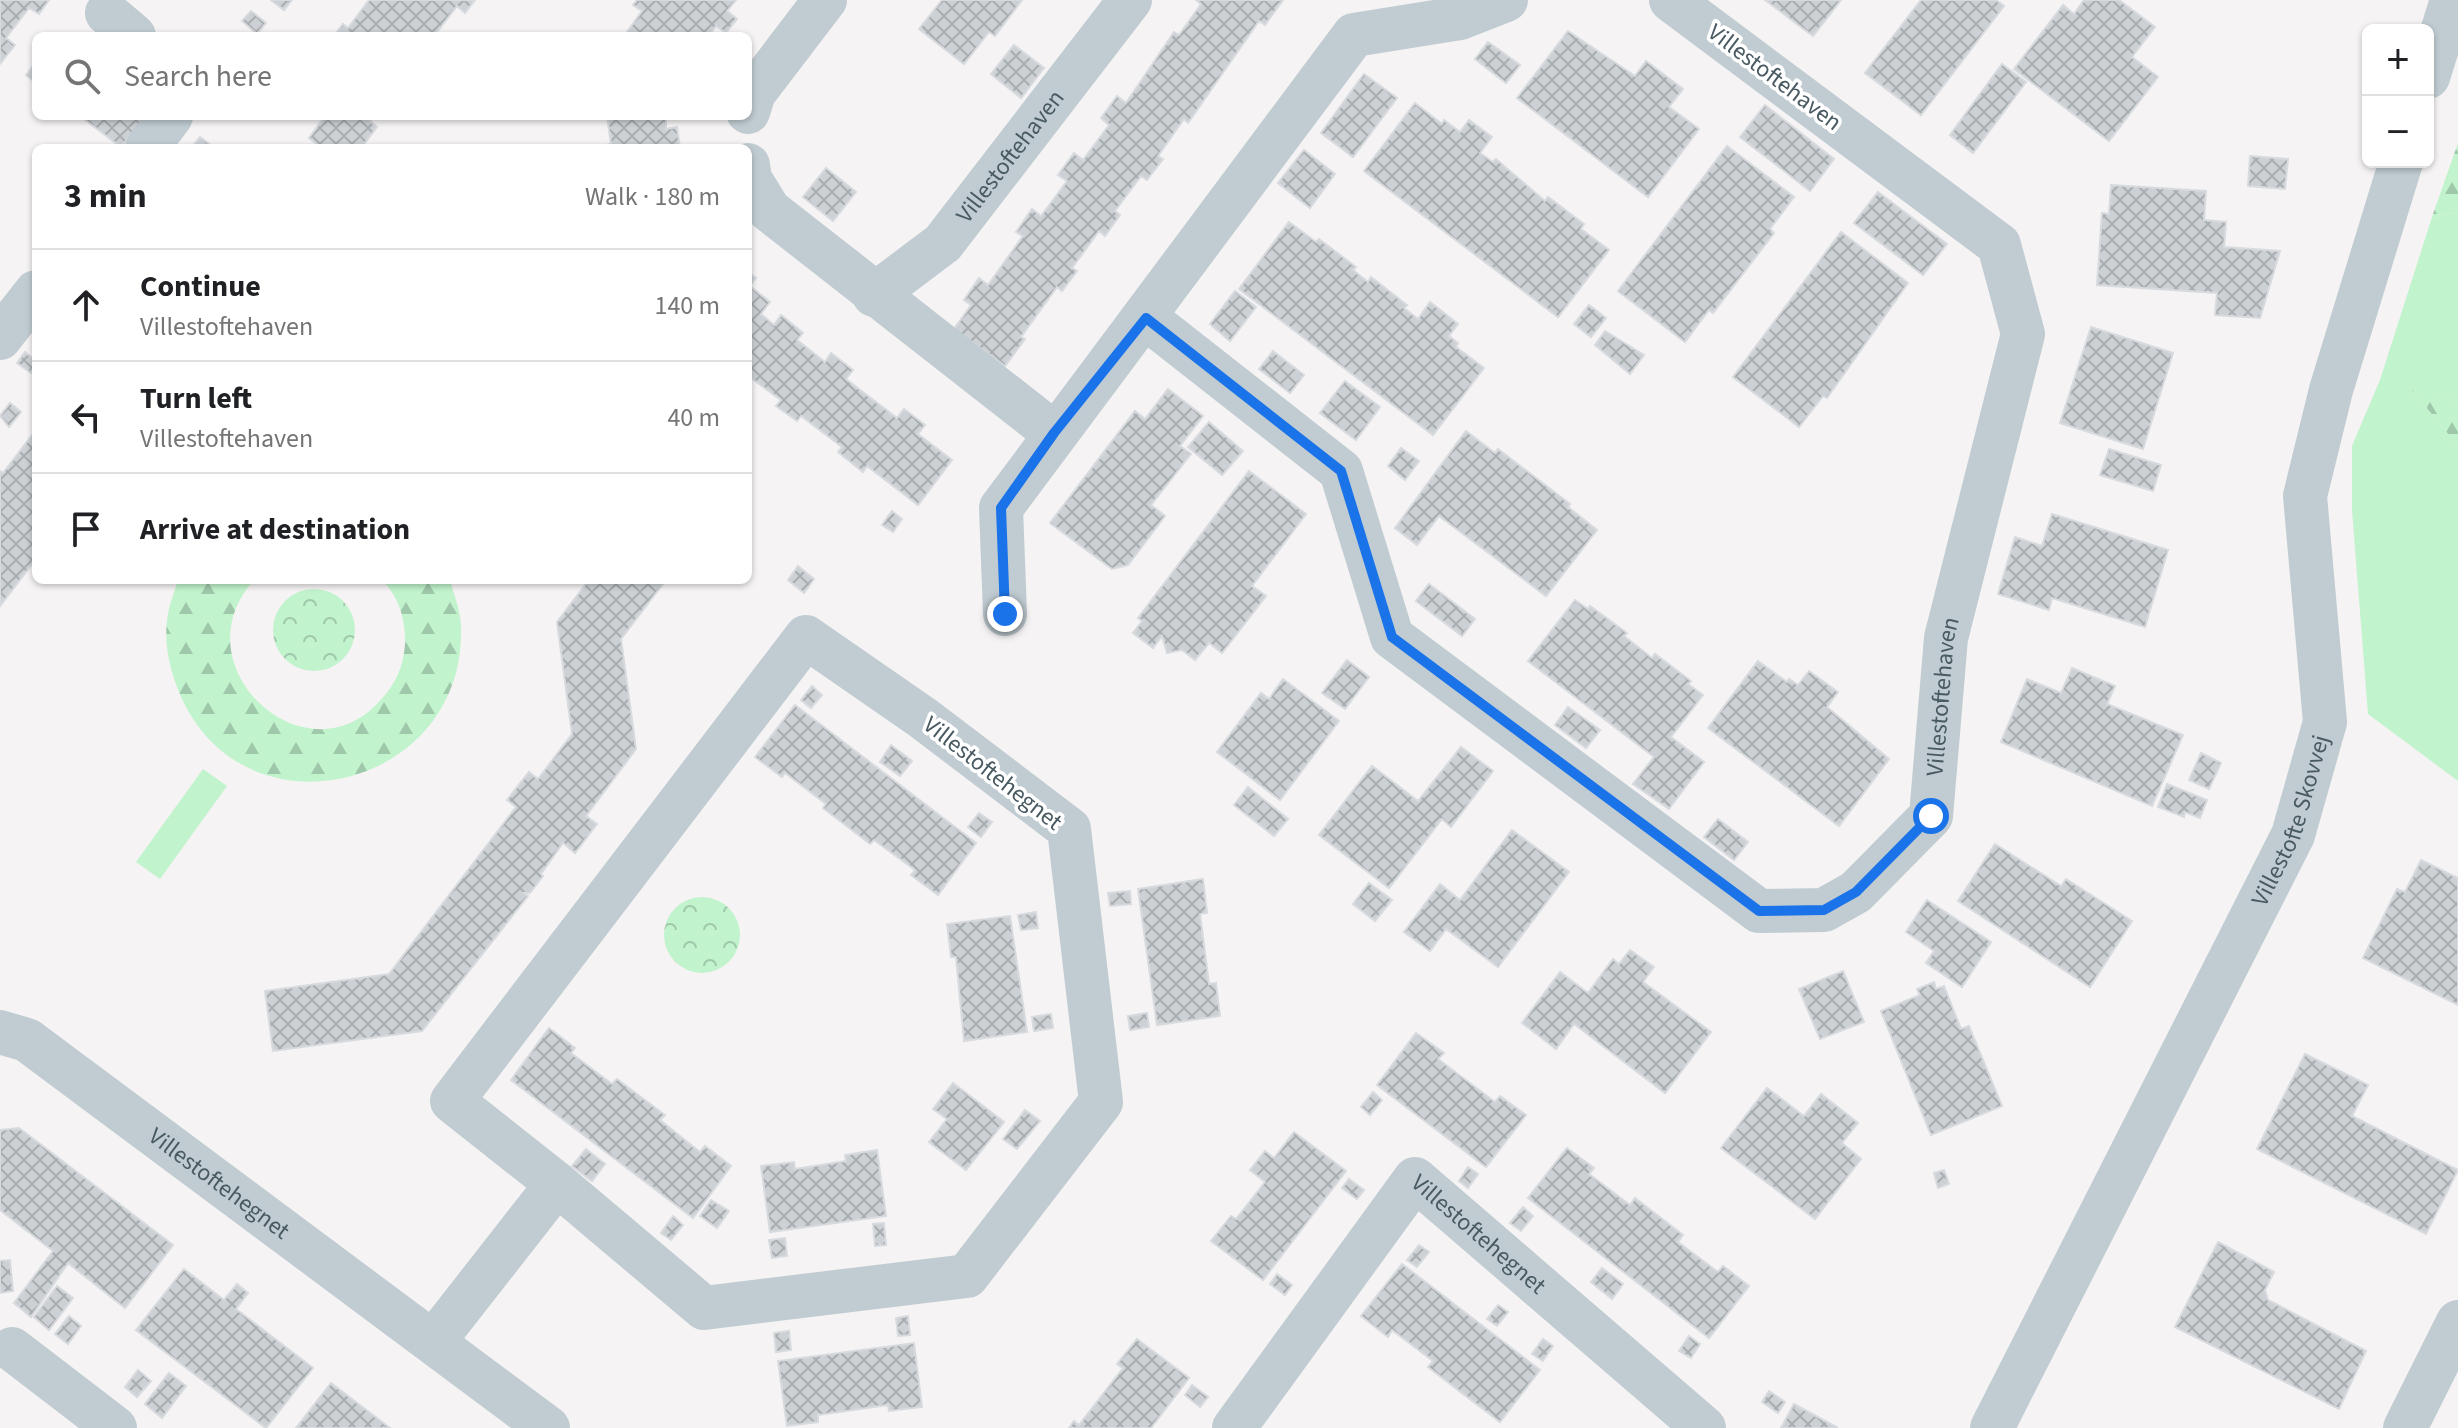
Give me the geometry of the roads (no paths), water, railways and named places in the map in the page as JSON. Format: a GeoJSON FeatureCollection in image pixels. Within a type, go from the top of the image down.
{"type":"FeatureCollection","features":[{"type":"Feature","properties":{"kind":"street"},"geometry":{"type":"LineString","coordinates":[[752,99],[825,0]]}},
{"type":"Feature","properties":{"kind":"street","name":"Villestoftehaven"},"geometry":{"type":"LineString","coordinates":[[874,295],[943,243],[1130,0]]}},
{"type":"Feature","properties":{"kind":"street"},"geometry":{"type":"LineString","coordinates":[[1005,614],[1001,508],[1054,433],[1146,318],[1354,35],[1460,18],[1506,0]]}},
{"type":"Feature","properties":{"kind":"street","name":"Villestoftehaven"},"geometry":{"type":"LineString","coordinates":[[1146,318],[1341,471],[1392,637],[1759,911],[1824,910],[1856,892],[1931,816],[1946,638],[2023,334],[1999,245],[1671,0]]}},
{"type":"Feature","properties":{"kind":"street"},"geometry":{"type":"LineString","coordinates":[[2434,58],[2452,0]]}},
{"type":"Feature","properties":{"kind":"street"},"geometry":{"type":"LineString","coordinates":[[150,144],[168,120]]}},
{"type":"Feature","properties":{"kind":"street"},"geometry":{"type":"LineString","coordinates":[[745,120],[745,144]]}},
{"type":"Feature","properties":{"kind":"street","name":"Villestofte Skovvej"},"geometry":{"type":"LineString","coordinates":[[1992,1428],[2293,835],[2325,722],[2305,496],[2331,390],[2399,168]]}},
{"type":"Feature","properties":{"kind":"street"},"geometry":{"type":"LineString","coordinates":[[752,182],[769,210],[1054,433]]}},
{"type":"Feature","properties":{"kind":"street"},"geometry":{"type":"LineString","coordinates":[[0,338],[32,297]]}},
{"type":"Feature","properties":{"kind":"street","name":"Villestoftehegnet"},"geometry":{"type":"LineString","coordinates":[[806,637],[923,718],[1069,829],[1101,1102],[967,1276],[704,1308],[557,1184],[452,1101],[806,637]]}},
{"type":"Feature","properties":{"kind":"street","name":"Villestoftehegnet"},"geometry":{"type":"LineString","coordinates":[[0,1032],[27,1040],[548,1428]]}},
{"type":"Feature","properties":{"kind":"street","name":"Villestoftehegnet"},"geometry":{"type":"LineString","coordinates":[[1234,1428],[1415,1179],[1704,1428]]}},
{"type":"Feature","properties":{"kind":"street"},"geometry":{"type":"LineString","coordinates":[[434,1341],[557,1184]]}},
{"type":"Feature","properties":{"kind":"street"},"geometry":{"type":"LineString","coordinates":[[2405,1428],[2458,1322]]}},
{"type":"Feature","properties":{"kind":"street"},"geometry":{"type":"LineString","coordinates":[[12,1349],[115,1428]]}}]}
